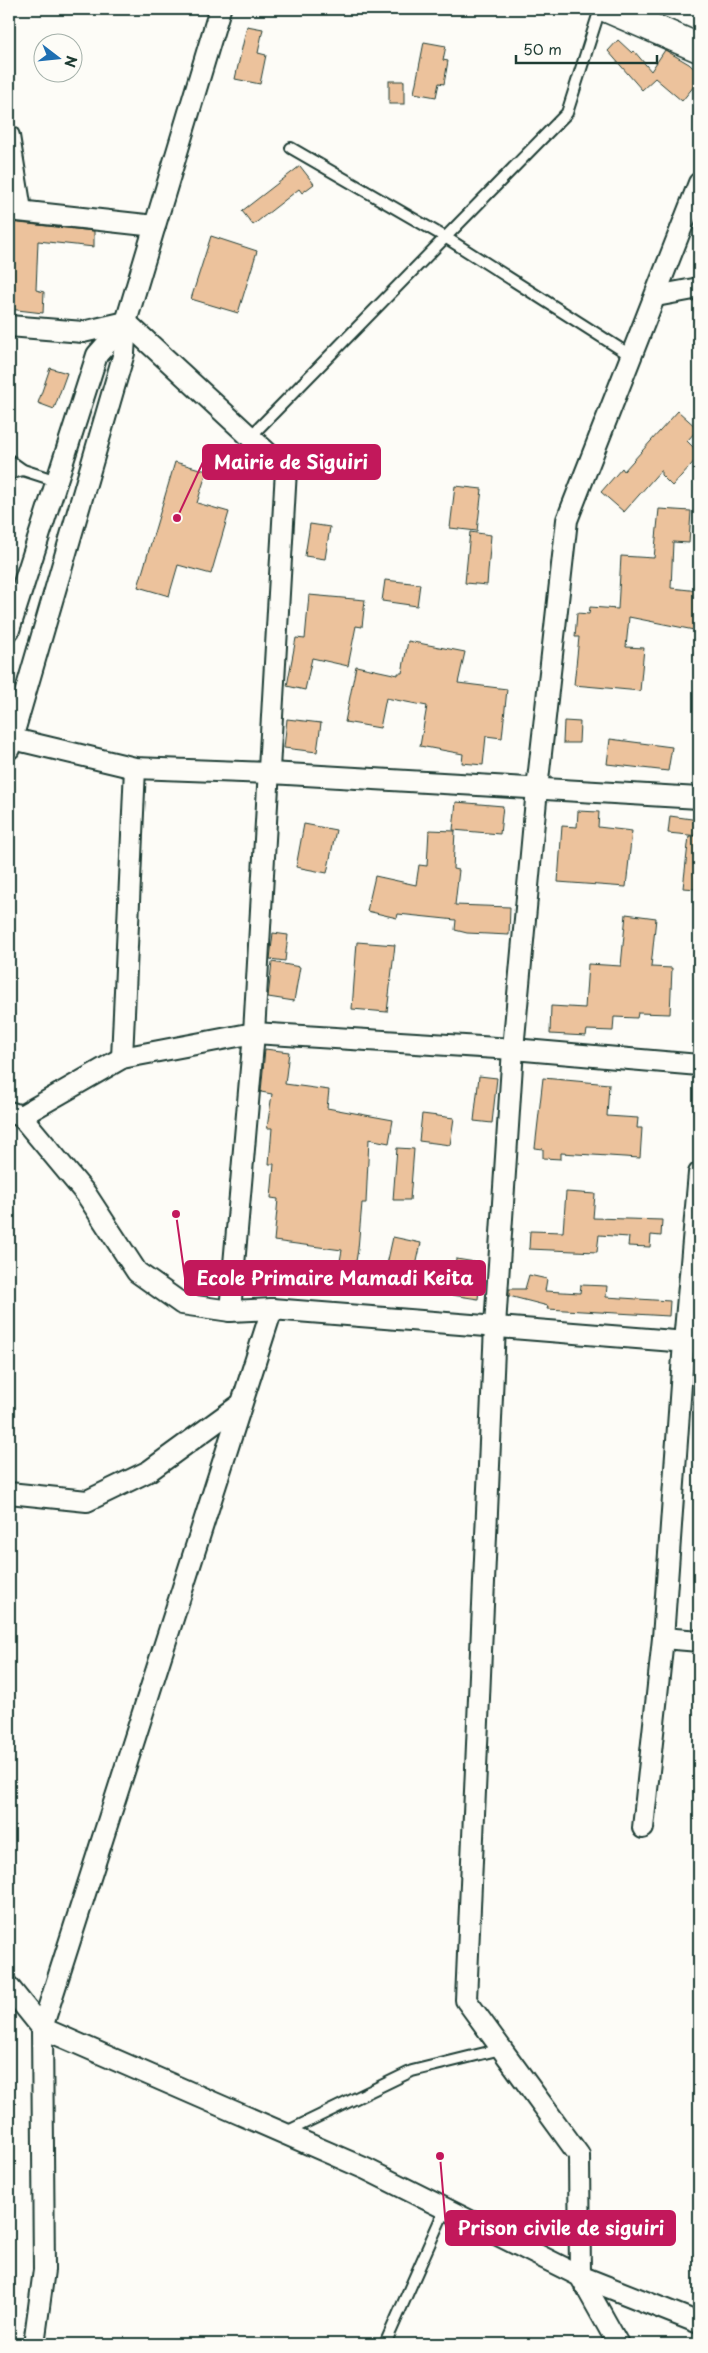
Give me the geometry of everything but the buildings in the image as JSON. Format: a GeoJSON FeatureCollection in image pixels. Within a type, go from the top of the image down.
{"type":"FeatureCollection","features":[{"type":"Feature","properties":{"kind":"street"},"geometry":{"type":"LineString","coordinates":[[220,9],[126,322],[124,353],[10,742],[135,768],[270,773],[699,798]]}},
{"type":"Feature","properties":{"kind":"street"},"geometry":{"type":"LineString","coordinates":[[609,9],[699,48]]}},
{"type":"Feature","properties":{"kind":"street"},"geometry":{"type":"LineString","coordinates":[[9,136],[15,210],[155,226]]}},
{"type":"Feature","properties":{"kind":"street"},"geometry":{"type":"LineString","coordinates":[[618,2344],[580,2276],[578,2155],[466,2000],[495,1326],[513,1049],[537,789],[567,520],[630,355],[656,296],[699,183]]}},
{"type":"Feature","properties":{"kind":"street"},"geometry":{"type":"LineString","coordinates":[[656,296],[699,288]]}},
{"type":"Feature","properties":{"kind":"street"},"geometry":{"type":"LineString","coordinates":[[9,326],[83,332],[126,322]]}},
{"type":"Feature","properties":{"kind":"street"},"geometry":{"type":"LineString","coordinates":[[126,322],[286,470],[254,1033],[230,1311]]}},
{"type":"Feature","properties":{"kind":"street"},"geometry":{"type":"LineString","coordinates":[[9,630],[97,356],[126,322]]}},
{"type":"Feature","properties":{"kind":"street"},"geometry":{"type":"LineString","coordinates":[[122,1058],[135,768]]}},
{"type":"Feature","properties":{"kind":"street"},"geometry":{"type":"LineString","coordinates":[[691,1342],[272,1309],[230,1311],[182,1304],[137,1272],[86,1194],[15,1114],[122,1058],[254,1033],[513,1049],[699,1065]]}},
{"type":"Feature","properties":{"kind":"street"},"geometry":{"type":"LineString","coordinates":[[643,1828],[691,1342],[699,1173]]}},
{"type":"Feature","properties":{"kind":"street"},"geometry":{"type":"LineString","coordinates":[[34,2344],[44,2270],[42,2028],[272,1309]]}},
{"type":"Feature","properties":{"kind":"street"},"geometry":{"type":"LineString","coordinates":[[9,1493],[87,1501],[149,1471],[241,1404]]}},
{"type":"Feature","properties":{"kind":"street"},"geometry":{"type":"LineString","coordinates":[[663,1638],[699,1641]]}},
{"type":"Feature","properties":{"kind":"street"},"geometry":{"type":"LineString","coordinates":[[9,1987],[42,2028],[366,2169],[580,2276],[699,2324]]}},
{"type":"Feature","properties":{"kind":"lane"},"geometry":{"type":"LineString","coordinates":[[250,437],[567,113],[600,9]]}},
{"type":"Feature","properties":{"kind":"lane"},"geometry":{"type":"LineString","coordinates":[[291,148],[446,237],[630,355]]}},
{"type":"Feature","properties":{"kind":"lane"},"geometry":{"type":"LineString","coordinates":[[9,460],[22,470],[56,481]]}},
{"type":"Feature","properties":{"kind":"lane"},"geometry":{"type":"LineString","coordinates":[[9,474],[22,470]]}},
{"type":"Feature","properties":{"kind":"lane"},"geometry":{"type":"LineString","coordinates":[[284,2134],[412,2071],[501,2049]]}},
{"type":"Feature","properties":{"kind":"lane"},"geometry":{"type":"LineString","coordinates":[[386,2344],[446,2209]]}},
{"type":"Feature","properties":{"kind":"place","name":"Mairie de Siguiri"},"geometry":{"type":"Point","coordinates":[177,518]}},
{"type":"Feature","properties":{"kind":"place","name":"Ecole Primaire Mamadi Keita"},"geometry":{"type":"Point","coordinates":[176,1214]}},
{"type":"Feature","properties":{"kind":"place","name":"Prison civile de siguiri"},"geometry":{"type":"Point","coordinates":[440,2156]}}]}
